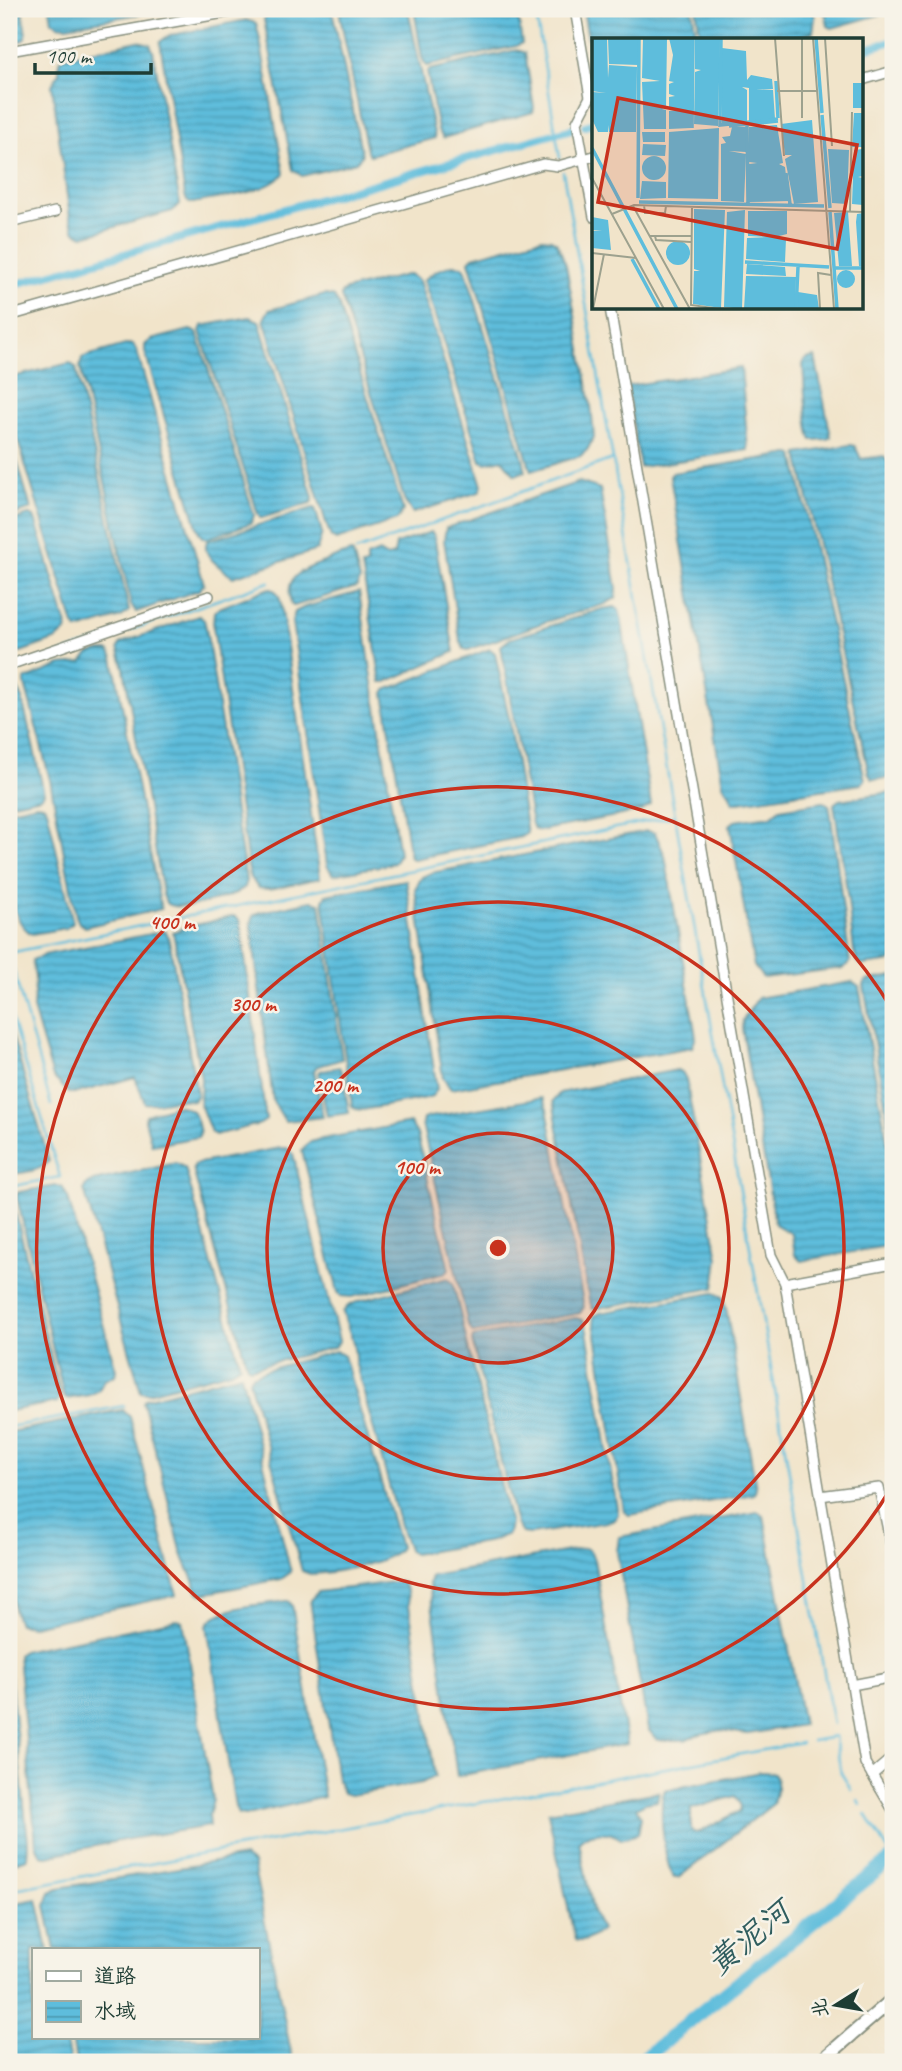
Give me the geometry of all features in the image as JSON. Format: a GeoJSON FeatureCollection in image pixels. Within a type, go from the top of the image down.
{"type":"FeatureCollection","features":[{"type":"Feature","properties":{"kind":"main road"},"geometry":{"type":"LineString","coordinates":[[820,2062],[893,1999]]}},
{"type":"Feature","properties":{"kind":"street"},"geometry":{"type":"LineString","coordinates":[[9,51],[247,9]]}},
{"type":"Feature","properties":{"kind":"street"},"geometry":{"type":"LineString","coordinates":[[575,9],[590,97],[577,122],[589,157],[592,193]]}},
{"type":"Feature","properties":{"kind":"street"},"geometry":{"type":"LineString","coordinates":[[864,79],[893,71]]}},
{"type":"Feature","properties":{"kind":"street"},"geometry":{"type":"LineString","coordinates":[[9,316],[542,164],[558,166],[589,157]]}},
{"type":"Feature","properties":{"kind":"street"},"geometry":{"type":"LineString","coordinates":[[9,223],[55,212]]}},
{"type":"Feature","properties":{"kind":"street"},"geometry":{"type":"LineString","coordinates":[[610,310],[771,1255],[785,1283],[865,1763],[893,1810]]}},
{"type":"Feature","properties":{"kind":"street"},"geometry":{"type":"LineString","coordinates":[[9,665],[209,596]]}},
{"type":"Feature","properties":{"kind":"street"},"geometry":{"type":"LineString","coordinates":[[785,1283],[893,1263]]}},
{"type":"Feature","properties":{"kind":"street"},"geometry":{"type":"LineString","coordinates":[[820,1496],[879,1488],[893,1554]]}},
{"type":"Feature","properties":{"kind":"street"},"geometry":{"type":"LineString","coordinates":[[852,1685],[893,1677]]}},
{"type":"Feature","properties":{"kind":"street"},"geometry":{"type":"LineString","coordinates":[[872,1775],[893,1757]]}},
{"type":"Feature","properties":{"kind":"water"},"geometry":{"type":"Polygon","coordinates":[[[9,9],[22,9],[26,35],[24,40],[9,44],[9,9]]]}},
{"type":"Feature","properties":{"kind":"water"},"geometry":{"type":"Polygon","coordinates":[[[50,9],[170,9],[66,26],[52,21],[50,9]]]}},
{"type":"Feature","properties":{"kind":"water"},"geometry":{"type":"Polygon","coordinates":[[[305,9],[332,9],[362,155],[356,162],[302,176],[293,170],[264,20],[266,16],[305,9]]]}},
{"type":"Feature","properties":{"kind":"water"},"geometry":{"type":"Polygon","coordinates":[[[341,9],[408,9],[435,138],[370,155],[367,151],[340,16],[341,9]]]}},
{"type":"Feature","properties":{"kind":"water"},"geometry":{"type":"Polygon","coordinates":[[[414,9],[517,9],[522,43],[426,66],[422,58],[414,9]]]}},
{"type":"Feature","properties":{"kind":"water"},"geometry":{"type":"Polygon","coordinates":[[[583,9],[692,9],[697,38],[592,38],[592,61],[583,9]]]}},
{"type":"Feature","properties":{"kind":"water"},"geometry":{"type":"Polygon","coordinates":[[[696,9],[813,9],[815,18],[813,32],[793,38],[701,38],[696,9]]]}},
{"type":"Feature","properties":{"kind":"water"},"geometry":{"type":"Polygon","coordinates":[[[819,9],[893,11],[832,28],[828,26],[826,15],[819,9]]]}},
{"type":"Feature","properties":{"kind":"water"},"geometry":{"type":"Polygon","coordinates":[[[246,20],[256,23],[284,173],[277,180],[255,190],[193,203],[187,201],[185,196],[160,42],[168,36],[246,20]]]}},
{"type":"Feature","properties":{"kind":"water"},"geometry":{"type":"Polygon","coordinates":[[[138,41],[150,44],[153,51],[180,204],[172,211],[83,236],[75,232],[70,218],[52,85],[59,74],[59,61],[65,57],[138,41]]]}},
{"type":"Feature","properties":{"kind":"water"},"geometry":{"type":"Polygon","coordinates":[[[517,50],[525,53],[533,112],[443,138],[438,130],[427,72],[517,50]]]}},
{"type":"Feature","properties":{"kind":"water"},"geometry":{"type":"Polygon","coordinates":[[[542,238],[557,243],[566,265],[594,437],[580,456],[531,471],[469,261],[473,257],[542,238]]]}},
{"type":"Feature","properties":{"kind":"water"},"geometry":{"type":"Polygon","coordinates":[[[452,265],[463,266],[466,271],[524,462],[525,471],[515,475],[502,459],[486,463],[481,461],[426,287],[424,280],[436,271],[452,265]]]}},
{"type":"Feature","properties":{"kind":"water"},"geometry":{"type":"Polygon","coordinates":[[[410,274],[419,281],[482,486],[479,492],[413,513],[405,502],[341,296],[346,290],[410,274]]]}},
{"type":"Feature","properties":{"kind":"water"},"geometry":{"type":"Polygon","coordinates":[[[325,295],[334,297],[338,303],[403,510],[397,520],[336,540],[331,537],[327,526],[264,319],[269,310],[325,295]]]}},
{"type":"Feature","properties":{"kind":"water"},"geometry":{"type":"Polygon","coordinates":[[[250,317],[259,321],[313,497],[308,504],[261,518],[200,331],[202,326],[250,317]]]}},
{"type":"Feature","properties":{"kind":"water"},"geometry":{"type":"Polygon","coordinates":[[[190,330],[197,333],[254,515],[251,523],[206,539],[198,530],[145,352],[145,345],[151,340],[190,330]]]}},
{"type":"Feature","properties":{"kind":"water"},"geometry":{"type":"Polygon","coordinates":[[[133,344],[137,352],[204,584],[199,590],[136,612],[131,604],[80,366],[82,358],[133,344]]]}},
{"type":"Feature","properties":{"kind":"water"},"geometry":{"type":"Polygon","coordinates":[[[815,357],[831,437],[812,440],[807,416],[803,362],[815,357]]]}},
{"type":"Feature","properties":{"kind":"water"},"geometry":{"type":"Polygon","coordinates":[[[70,363],[76,368],[129,611],[121,617],[78,630],[74,625],[9,411],[9,378],[70,363]]]}},
{"type":"Feature","properties":{"kind":"water"},"geometry":{"type":"Polygon","coordinates":[[[741,368],[748,450],[640,467],[627,386],[741,368]]]}},
{"type":"Feature","properties":{"kind":"water"},"geometry":{"type":"Polygon","coordinates":[[[9,433],[31,509],[9,517],[9,433]]]}},
{"type":"Feature","properties":{"kind":"water"},"geometry":{"type":"Polygon","coordinates":[[[855,446],[861,459],[884,456],[889,464],[893,489],[893,778],[872,779],[869,774],[798,454],[855,446]]]}},
{"type":"Feature","properties":{"kind":"water"},"geometry":{"type":"Polygon","coordinates":[[[794,455],[865,780],[861,784],[733,803],[723,785],[670,476],[673,473],[794,455]]]}},
{"type":"Feature","properties":{"kind":"water"},"geometry":{"type":"Polygon","coordinates":[[[579,482],[600,489],[617,588],[616,598],[468,650],[464,649],[460,640],[444,540],[446,528],[579,482]]]}},
{"type":"Feature","properties":{"kind":"water"},"geometry":{"type":"Polygon","coordinates":[[[313,508],[322,533],[317,550],[233,577],[209,557],[207,541],[313,508]]]}},
{"type":"Feature","properties":{"kind":"water"},"geometry":{"type":"Polygon","coordinates":[[[29,515],[34,517],[36,522],[67,626],[66,631],[57,639],[9,656],[9,521],[29,515]]]}},
{"type":"Feature","properties":{"kind":"water"},"geometry":{"type":"Polygon","coordinates":[[[431,532],[434,535],[454,652],[381,682],[362,566],[367,565],[367,557],[379,552],[387,557],[394,555],[396,544],[431,532]]]}},
{"type":"Feature","properties":{"kind":"water"},"geometry":{"type":"Polygon","coordinates":[[[351,552],[360,580],[357,587],[294,606],[291,604],[290,586],[296,576],[308,568],[351,552]]]}},
{"type":"Feature","properties":{"kind":"water"},"geometry":{"type":"Polygon","coordinates":[[[269,588],[277,593],[281,604],[320,878],[269,889],[259,888],[250,878],[213,626],[214,612],[219,608],[269,588]]]}},
{"type":"Feature","properties":{"kind":"water"},"geometry":{"type":"Polygon","coordinates":[[[359,592],[399,854],[394,863],[333,875],[327,865],[292,622],[295,612],[305,607],[359,592]]]}},
{"type":"Feature","properties":{"kind":"water"},"geometry":{"type":"Polygon","coordinates":[[[615,607],[621,618],[651,805],[641,811],[539,831],[534,829],[532,824],[501,646],[510,639],[615,607]]]}},
{"type":"Feature","properties":{"kind":"water"},"geometry":{"type":"Polygon","coordinates":[[[199,616],[204,620],[206,628],[246,881],[245,887],[230,896],[193,905],[172,906],[166,903],[163,895],[124,668],[118,648],[121,643],[199,616]]]}},
{"type":"Feature","properties":{"kind":"water"},"geometry":{"type":"Polygon","coordinates":[[[490,649],[495,653],[510,723],[527,833],[521,837],[410,858],[384,693],[490,649]]]}},
{"type":"Feature","properties":{"kind":"water"},"geometry":{"type":"Polygon","coordinates":[[[109,651],[113,658],[161,909],[85,927],[79,923],[76,916],[50,780],[24,680],[61,665],[82,663],[89,654],[109,651]]]}},
{"type":"Feature","properties":{"kind":"water"},"geometry":{"type":"Polygon","coordinates":[[[9,686],[16,686],[21,694],[44,793],[41,797],[9,804],[9,686]]]}},
{"type":"Feature","properties":{"kind":"water"},"geometry":{"type":"Polygon","coordinates":[[[893,792],[893,961],[862,965],[857,961],[854,951],[834,804],[839,800],[893,792]]]}},
{"type":"Feature","properties":{"kind":"water"},"geometry":{"type":"Polygon","coordinates":[[[824,802],[829,805],[831,817],[850,963],[843,968],[763,978],[754,966],[730,825],[735,821],[771,816],[780,809],[824,802]]]}},
{"type":"Feature","properties":{"kind":"water"},"geometry":{"type":"Polygon","coordinates":[[[37,804],[47,809],[73,923],[66,928],[32,934],[22,925],[15,912],[11,895],[8,859],[9,810],[37,804]]]}},
{"type":"Feature","properties":{"kind":"water"},"geometry":{"type":"Polygon","coordinates":[[[647,831],[655,833],[665,856],[696,1037],[692,1047],[451,1089],[443,1078],[415,889],[422,877],[431,873],[647,831]]]}},
{"type":"Feature","properties":{"kind":"water"},"geometry":{"type":"Polygon","coordinates":[[[406,880],[437,1090],[426,1098],[356,1109],[352,1106],[323,900],[326,895],[406,880]]]}},
{"type":"Feature","properties":{"kind":"water"},"geometry":{"type":"Polygon","coordinates":[[[311,901],[320,903],[342,1059],[316,1067],[314,1071],[323,1117],[285,1121],[273,1101],[251,924],[254,915],[261,912],[311,901]]]}},
{"type":"Feature","properties":{"kind":"water"},"geometry":{"type":"Polygon","coordinates":[[[234,916],[240,920],[266,1120],[260,1124],[215,1135],[211,1132],[200,1104],[201,1078],[173,932],[234,916]]]}},
{"type":"Feature","properties":{"kind":"water"},"geometry":{"type":"Polygon","coordinates":[[[165,931],[169,938],[197,1094],[193,1101],[181,1099],[145,1103],[135,1077],[69,1093],[53,1077],[33,1009],[35,977],[32,960],[44,955],[165,931]]]}},
{"type":"Feature","properties":{"kind":"water"},"geometry":{"type":"Polygon","coordinates":[[[893,976],[893,1148],[864,986],[865,981],[893,976]]]}},
{"type":"Feature","properties":{"kind":"water"},"geometry":{"type":"Polygon","coordinates":[[[852,982],[859,987],[893,1174],[893,1245],[801,1261],[795,1255],[792,1234],[775,1224],[742,1028],[743,1020],[758,998],[852,982]]]}},
{"type":"Feature","properties":{"kind":"water"},"geometry":{"type":"Polygon","coordinates":[[[9,1025],[49,1161],[36,1169],[9,1175],[9,1025]]]}},
{"type":"Feature","properties":{"kind":"water"},"geometry":{"type":"Polygon","coordinates":[[[339,1067],[349,1113],[327,1116],[319,1075],[320,1071],[339,1067]]]}},
{"type":"Feature","properties":{"kind":"water"},"geometry":{"type":"Polygon","coordinates":[[[677,1070],[682,1072],[686,1079],[718,1258],[714,1288],[593,1309],[589,1300],[553,1101],[560,1093],[677,1070]]]}},
{"type":"Feature","properties":{"kind":"water"},"geometry":{"type":"Polygon","coordinates":[[[542,1098],[547,1109],[584,1307],[580,1313],[473,1333],[468,1325],[423,1119],[542,1098]]]}},
{"type":"Feature","properties":{"kind":"water"},"geometry":{"type":"Polygon","coordinates":[[[177,1105],[194,1114],[200,1133],[198,1137],[152,1145],[146,1115],[177,1105]]]}},
{"type":"Feature","properties":{"kind":"water"},"geometry":{"type":"Polygon","coordinates":[[[410,1123],[417,1134],[449,1269],[445,1273],[352,1297],[341,1296],[302,1151],[308,1143],[317,1140],[410,1123]]]}},
{"type":"Feature","properties":{"kind":"water"},"geometry":{"type":"Polygon","coordinates":[[[287,1148],[293,1154],[339,1341],[331,1348],[250,1368],[247,1366],[193,1169],[200,1163],[287,1148]]]}},
{"type":"Feature","properties":{"kind":"water"},"geometry":{"type":"Polygon","coordinates":[[[176,1163],[185,1168],[240,1365],[231,1371],[148,1393],[141,1392],[84,1189],[94,1181],[176,1163]]]}},
{"type":"Feature","properties":{"kind":"water"},"geometry":{"type":"Polygon","coordinates":[[[62,1187],[68,1198],[116,1370],[115,1375],[104,1380],[99,1390],[90,1395],[66,1399],[17,1198],[19,1192],[62,1187]]]}},
{"type":"Feature","properties":{"kind":"water"},"geometry":{"type":"Polygon","coordinates":[[[9,1195],[13,1202],[60,1396],[57,1402],[9,1411],[9,1195]]]}},
{"type":"Feature","properties":{"kind":"water"},"geometry":{"type":"Polygon","coordinates":[[[447,1278],[453,1283],[510,1523],[508,1534],[491,1541],[414,1554],[409,1551],[402,1533],[343,1312],[348,1306],[359,1301],[447,1278]]]}},
{"type":"Feature","properties":{"kind":"water"},"geometry":{"type":"Polygon","coordinates":[[[714,1293],[723,1297],[727,1313],[756,1489],[754,1494],[629,1515],[624,1511],[593,1316],[714,1293]]]}},
{"type":"Feature","properties":{"kind":"water"},"geometry":{"type":"Polygon","coordinates":[[[576,1318],[583,1320],[587,1331],[618,1514],[615,1519],[606,1522],[531,1534],[522,1533],[516,1524],[473,1337],[576,1318]]]}},
{"type":"Feature","properties":{"kind":"water"},"geometry":{"type":"Polygon","coordinates":[[[336,1351],[344,1356],[400,1547],[394,1553],[373,1563],[310,1574],[302,1571],[249,1380],[251,1376],[266,1370],[336,1351]]]}},
{"type":"Feature","properties":{"kind":"water"},"geometry":{"type":"Polygon","coordinates":[[[241,1374],[291,1572],[281,1579],[202,1594],[198,1592],[182,1554],[143,1402],[241,1374]]]}},
{"type":"Feature","properties":{"kind":"water"},"geometry":{"type":"Polygon","coordinates":[[[123,1410],[130,1417],[177,1595],[32,1626],[19,1624],[14,1610],[9,1559],[9,1432],[123,1410]]]}},
{"type":"Feature","properties":{"kind":"water"},"geometry":{"type":"Polygon","coordinates":[[[758,1512],[764,1516],[803,1725],[747,1734],[721,1730],[695,1735],[685,1740],[657,1740],[648,1729],[617,1552],[619,1537],[758,1512]]]}},
{"type":"Feature","properties":{"kind":"water"},"geometry":{"type":"Polygon","coordinates":[[[585,1548],[590,1551],[594,1560],[627,1744],[457,1776],[429,1583],[431,1576],[585,1548]]]}},
{"type":"Feature","properties":{"kind":"water"},"geometry":{"type":"Polygon","coordinates":[[[403,1583],[407,1592],[435,1776],[422,1783],[350,1795],[343,1793],[337,1779],[310,1600],[318,1592],[403,1583]]]}},
{"type":"Feature","properties":{"kind":"water"},"geometry":{"type":"Polygon","coordinates":[[[288,1601],[292,1605],[324,1797],[247,1815],[238,1814],[207,1625],[212,1619],[231,1610],[288,1601]]]}},
{"type":"Feature","properties":{"kind":"water"},"geometry":{"type":"Polygon","coordinates":[[[182,1621],[184,1627],[213,1800],[209,1815],[210,1826],[41,1855],[36,1844],[18,1655],[31,1649],[182,1621]]]}},
{"type":"Feature","properties":{"kind":"water"},"geometry":{"type":"Polygon","coordinates":[[[9,1666],[28,1841],[27,1858],[9,1864],[9,1666]]]}},
{"type":"Feature","properties":{"kind":"water"},"geometry":{"type":"Polygon","coordinates":[[[761,1772],[774,1773],[777,1786],[773,1804],[678,1878],[674,1878],[670,1870],[665,1848],[662,1809],[665,1790],[761,1772]],[[735,1796],[691,1809],[691,1830],[700,1832],[740,1811],[741,1806],[735,1796]]]}},
{"type":"Feature","properties":{"kind":"water"},"geometry":{"type":"Polygon","coordinates":[[[659,1792],[657,1801],[636,1808],[641,1817],[638,1834],[621,1839],[600,1832],[579,1841],[593,1911],[601,1930],[586,1940],[575,1940],[548,1812],[659,1792]]]}},
{"type":"Feature","properties":{"kind":"water"},"geometry":{"type":"Polygon","coordinates":[[[244,1857],[253,1864],[293,2062],[76,2062],[72,2039],[259,2039],[259,1948],[55,1948],[46,1905],[50,1892],[59,1888],[244,1857]]]}},
{"type":"Feature","properties":{"kind":"water"},"geometry":{"type":"Polygon","coordinates":[[[37,1899],[48,1948],[32,1948],[32,2039],[65,2039],[70,2062],[9,2062],[9,1904],[37,1899]]]}},
{"type":"Feature","properties":{"kind":"waterway"},"geometry":{"type":"LineString","coordinates":[[535,9],[560,158]]}},
{"type":"Feature","properties":{"kind":"waterway"},"geometry":{"type":"LineString","coordinates":[[864,49],[893,41]]}},
{"type":"Feature","properties":{"kind":"waterway"},"geometry":{"type":"LineString","coordinates":[[585,126],[592,124]]}},
{"type":"Feature","properties":{"kind":"waterway"},"geometry":{"type":"LineString","coordinates":[[9,286],[572,129]]}},
{"type":"Feature","properties":{"kind":"waterway"},"geometry":{"type":"LineString","coordinates":[[563,172],[833,1724]]}},
{"type":"Feature","properties":{"kind":"waterway"},"geometry":{"type":"LineString","coordinates":[[356,551],[613,459]]}},
{"type":"Feature","properties":{"kind":"waterway"},"geometry":{"type":"LineString","coordinates":[[9,672],[269,582]]}},
{"type":"Feature","properties":{"kind":"waterway"},"geometry":{"type":"LineString","coordinates":[[9,953],[674,816]]}},
{"type":"Feature","properties":{"kind":"waterway"},"geometry":{"type":"LineString","coordinates":[[9,954],[51,1105]]}},
{"type":"Feature","properties":{"kind":"waterway"},"geometry":{"type":"LineString","coordinates":[[9,1010],[60,1177],[9,1187]]}},
{"type":"Feature","properties":{"kind":"waterway"},"geometry":{"type":"LineString","coordinates":[[9,1427],[124,1406]]}},
{"type":"Feature","properties":{"kind":"waterway"},"geometry":{"type":"LineString","coordinates":[[812,1741],[835,1737],[841,1773],[851,1789]]}},
{"type":"Feature","properties":{"kind":"waterway"},"geometry":{"type":"LineString","coordinates":[[9,1890],[801,1743]]}},
{"type":"Feature","properties":{"kind":"waterway"},"geometry":{"type":"LineString","coordinates":[[858,1800],[860,1804]]}},
{"type":"Feature","properties":{"kind":"waterway"},"geometry":{"type":"LineString","coordinates":[[866,1814],[893,1858]]}},
{"type":"Feature","properties":{"kind":"waterway","name":"黄泥河"},"geometry":{"type":"LineString","coordinates":[[639,2062],[893,1858]]}}]}
